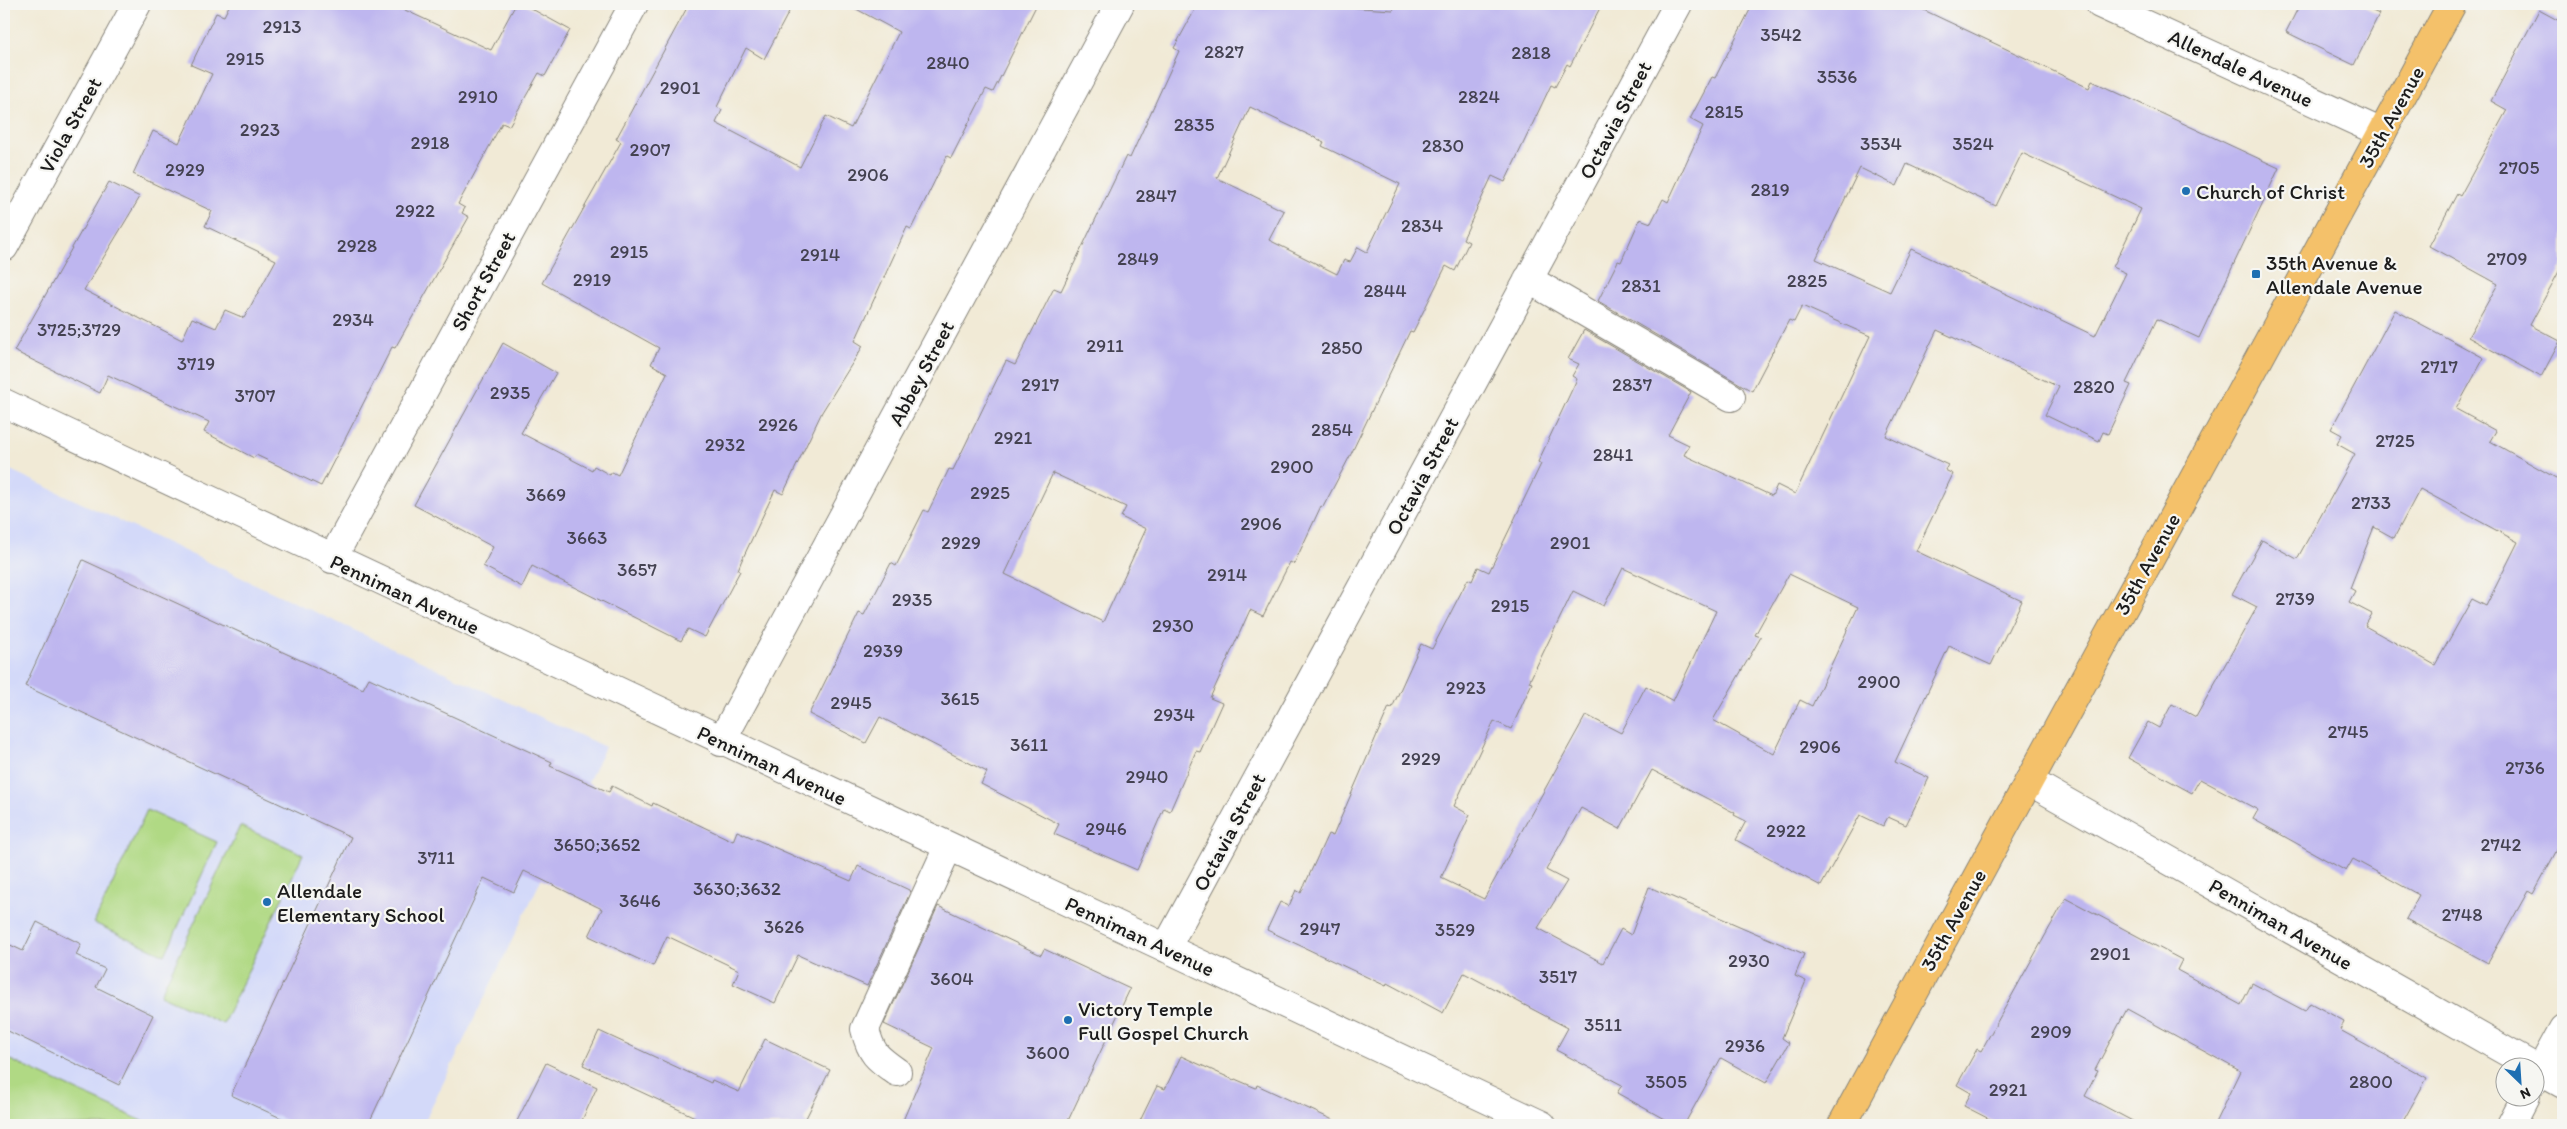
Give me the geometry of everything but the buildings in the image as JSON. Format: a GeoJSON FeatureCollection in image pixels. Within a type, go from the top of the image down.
{"type":"FeatureCollection","features":[{"type":"Feature","properties":{"kind":"main road","name":"35th Avenue"},"geometry":{"type":"LineString","coordinates":[[1842,1125],[2452,4]]}},
{"type":"Feature","properties":{"kind":"street","name":"Viola Street"},"geometry":{"type":"LineString","coordinates":[[4,247],[136,4]]}},
{"type":"Feature","properties":{"kind":"street","name":"Short Street"},"geometry":{"type":"LineString","coordinates":[[332,559],[634,4]]}},
{"type":"Feature","properties":{"kind":"street","name":"Abbey Street"},"geometry":{"type":"LineString","coordinates":[[721,742],[1120,4]]}},
{"type":"Feature","properties":{"kind":"street","name":"Octavia Street"},"geometry":{"type":"LineString","coordinates":[[1166,948],[1678,4]]}},
{"type":"Feature","properties":{"kind":"street","name":"Allendale Avenue"},"geometry":{"type":"LineString","coordinates":[[2100,4],[2382,133]]}},
{"type":"Feature","properties":{"kind":"street"},"geometry":{"type":"LineString","coordinates":[[1528,279],[1731,397]]}},
{"type":"Feature","properties":{"kind":"street","name":"Penniman Avenue"},"geometry":{"type":"LineString","coordinates":[[4,403],[471,625],[634,699],[721,742],[1542,1125]]}},
{"type":"Feature","properties":{"kind":"street","name":"Penniman Avenue"},"geometry":{"type":"LineString","coordinates":[[2029,781],[2510,1056]]}},
{"type":"Feature","properties":{"kind":"street"},"geometry":{"type":"LineString","coordinates":[[897,1072],[876,1056],[868,1045],[865,1029],[948,847]]}},
{"type":"Feature","properties":{"kind":"street"},"geometry":{"type":"LineString","coordinates":[[2544,1068],[2563,1029]]}},
{"type":"Feature","properties":{"kind":"street"},"geometry":{"type":"LineString","coordinates":[[2511,1125],[2521,1106]]}},
{"type":"Feature","properties":{"kind":"shaded area","name":"Allendale Elementary School"},"geometry":{"type":"Polygon","coordinates":[[[4,467],[605,747],[423,1125],[151,1125],[4,1057],[4,467]]]}},
{"type":"Feature","properties":{"kind":"green space"},"geometry":{"type":"Polygon","coordinates":[[[147,810],[217,842],[165,955],[94,923],[147,810]]]}},
{"type":"Feature","properties":{"kind":"green space"},"geometry":{"type":"Polygon","coordinates":[[[240,826],[303,854],[223,1024],[160,995],[240,826]]]}},
{"type":"Feature","properties":{"kind":"green space"},"geometry":{"type":"Polygon","coordinates":[[[4,1057],[151,1125],[4,1125],[4,1057]]]}},
{"type":"Feature","properties":{"kind":"place","name":"Church of Christ"},"geometry":{"type":"Point","coordinates":[2186,191]}},
{"type":"Feature","properties":{"kind":"place","name":"35th Avenue & Allendale Avenue"},"geometry":{"type":"Point","coordinates":[2256,274]}},
{"type":"Feature","properties":{"kind":"place","name":"Allendale Elementary School"},"geometry":{"type":"Point","coordinates":[267,902]}},
{"type":"Feature","properties":{"kind":"place","name":"Victory Temple Full Gospel Church"},"geometry":{"type":"Point","coordinates":[1068,1020]}}]}
